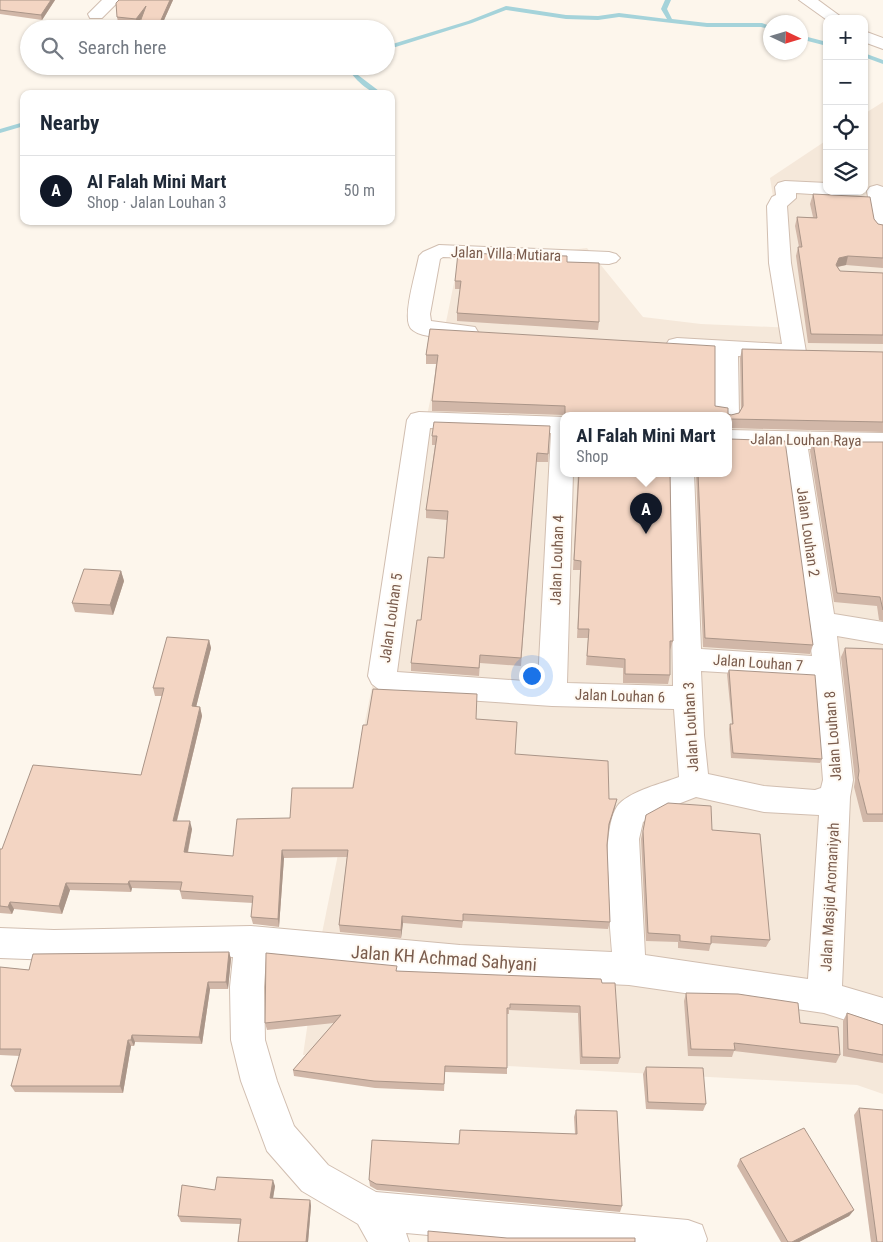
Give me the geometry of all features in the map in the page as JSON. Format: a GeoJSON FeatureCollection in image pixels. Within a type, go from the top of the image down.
{"type":"FeatureCollection","features":[{"type":"Feature","properties":{"kind":"street"},"geometry":{"type":"LineString","coordinates":[[96,14],[112,0]]}},
{"type":"Feature","properties":{"kind":"street"},"geometry":{"type":"LineString","coordinates":[[807,0],[830,15]]}},
{"type":"Feature","properties":{"kind":"street"},"geometry":{"type":"LineString","coordinates":[[868,38],[883,44]]}},
{"type":"Feature","properties":{"kind":"street"},"geometry":{"type":"LineString","coordinates":[[655,344],[804,352],[780,262],[777,206],[779,201],[786,198],[785,187],[823,189]]}},
{"type":"Feature","properties":{"kind":"street"},"geometry":{"type":"LineString","coordinates":[[875,191],[883,227]]}},
{"type":"Feature","properties":{"kind":"street","name":"Jalan Villa Mutiara"},"geometry":{"type":"LineString","coordinates":[[491,334],[433,330],[420,325],[419,314],[430,256],[438,251],[609,258]]}},
{"type":"Feature","properties":{"kind":"street"},"geometry":{"type":"LineString","coordinates":[[726,348],[727,412]]}},
{"type":"Feature","properties":{"kind":"street","name":"Jalan Louhan 5"},"geometry":{"type":"LineString","coordinates":[[552,694],[391,683],[382,676],[419,420],[560,425]]}},
{"type":"Feature","properties":{"kind":"street","name":"Jalan Louhan Raya"},"geometry":{"type":"LineString","coordinates":[[732,438],[795,441],[883,441]]}},
{"type":"Feature","properties":{"kind":"street","name":"Jalan Louhan 2"},"geometry":{"type":"LineString","coordinates":[[795,441],[821,623]]}},
{"type":"Feature","properties":{"kind":"street","name":"Jalan Louhan 4"},"geometry":{"type":"LineString","coordinates":[[552,694],[561,477]]}},
{"type":"Feature","properties":{"kind":"street","name":"Jalan Louhan 3"},"geometry":{"type":"LineString","coordinates":[[629,969],[623,839],[630,814],[649,802],[695,784],[691,763],[682,477]]}},
{"type":"Feature","properties":{"kind":"street"},"geometry":{"type":"LineString","coordinates":[[821,623],[883,633]]}},
{"type":"Feature","properties":{"kind":"street","name":"Jalan Louhan 8"},"geometry":{"type":"LineString","coordinates":[[695,784],[764,799],[815,804],[835,797],[838,780],[828,668],[821,623]]}},
{"type":"Feature","properties":{"kind":"street","name":"Jalan Louhan 7"},"geometry":{"type":"LineString","coordinates":[[688,659],[828,668]]}},
{"type":"Feature","properties":{"kind":"street","name":"Jalan Louhan 6"},"geometry":{"type":"LineString","coordinates":[[552,694],[689,698]]}},
{"type":"Feature","properties":{"kind":"street","name":"Jalan Masjid Aromaniyah"},"geometry":{"type":"LineString","coordinates":[[824,997],[835,797]]}},
{"type":"Feature","properties":{"kind":"street"},"geometry":{"type":"LineString","coordinates":[[251,941],[247,987],[248,1040],[258,1081],[280,1138],[315,1178],[371,1211],[688,1239]]}},
{"type":"Feature","properties":{"kind":"street","name":"Jalan KH Achmad Sahyani"},"geometry":{"type":"LineString","coordinates":[[0,943],[54,945],[251,941],[460,961],[629,969],[824,997],[883,1015]]}},
{"type":"Feature","properties":{"kind":"street"},"geometry":{"type":"LineString","coordinates":[[371,1211],[390,1242]]}},
{"type":"Feature","properties":{"kind":"shaded area"},"geometry":{"type":"Polygon","coordinates":[[[883,102],[883,1094],[857,1085],[303,1055],[319,948],[458,263],[587,248],[643,317],[701,324],[794,328],[770,178],[823,143],[823,195],[868,195],[868,111],[883,102]]]}},
{"type":"Feature","properties":{"kind":"building"},"geometry":{"type":"Polygon","coordinates":[[[0,0],[51,0],[41,15],[0,10],[0,0]]]}},
{"type":"Feature","properties":{"kind":"building"},"geometry":{"type":"Polygon","coordinates":[[[119,0],[170,0],[161,20],[141,20],[146,6],[136,19],[117,17],[116,3],[119,0]]]}},
{"type":"Feature","properties":{"kind":"building"},"geometry":{"type":"Polygon","coordinates":[[[813,194],[870,197],[874,219],[878,224],[883,225],[883,258],[848,256],[839,258],[836,265],[840,271],[883,273],[883,335],[811,334],[798,247],[802,247],[797,217],[817,218],[813,194]]]}},
{"type":"Feature","properties":{"kind":"building"},"geometry":{"type":"Polygon","coordinates":[[[458,253],[567,256],[567,262],[599,263],[599,322],[457,313],[461,281],[455,281],[458,253]]]}},
{"type":"Feature","properties":{"kind":"building"},"geometry":{"type":"Polygon","coordinates":[[[430,329],[715,346],[715,406],[728,408],[728,412],[565,412],[565,406],[432,401],[438,355],[426,355],[430,329]]]}},
{"type":"Feature","properties":{"kind":"building"},"geometry":{"type":"Polygon","coordinates":[[[742,349],[883,352],[883,422],[732,419],[732,415],[739,413],[743,406],[742,349]]]}},
{"type":"Feature","properties":{"kind":"building"},"geometry":{"type":"Polygon","coordinates":[[[434,422],[550,426],[548,454],[537,453],[521,658],[480,655],[479,668],[411,663],[417,620],[421,620],[428,557],[444,558],[448,511],[426,510],[437,436],[432,436],[434,422]]]}},
{"type":"Feature","properties":{"kind":"building"},"geometry":{"type":"Polygon","coordinates":[[[732,439],[785,441],[813,645],[705,638],[698,477],[732,477],[732,439]]]}},
{"type":"Feature","properties":{"kind":"building"},"geometry":{"type":"Polygon","coordinates":[[[813,442],[883,442],[883,610],[880,597],[837,593],[813,442]]]}},
{"type":"Feature","properties":{"kind":"building"},"geometry":{"type":"Polygon","coordinates":[[[579,477],[670,477],[673,641],[670,641],[670,675],[625,674],[625,659],[587,656],[589,629],[578,629],[581,561],[574,560],[579,477]]]}},
{"type":"Feature","properties":{"kind":"building"},"geometry":{"type":"Polygon","coordinates":[[[84,569],[121,571],[110,605],[72,603],[84,569]]]}},
{"type":"Feature","properties":{"kind":"building"},"geometry":{"type":"Polygon","coordinates":[[[167,637],[209,640],[192,706],[200,707],[173,821],[190,821],[184,852],[233,856],[237,819],[290,818],[292,788],[353,788],[363,725],[367,725],[373,689],[477,694],[476,719],[517,722],[515,754],[608,761],[609,799],[617,799],[609,824],[607,845],[610,922],[463,914],[463,921],[402,916],[401,930],[339,925],[348,850],[282,850],[278,919],[251,917],[253,896],[180,891],[182,882],[129,881],[128,884],[66,883],[59,906],[10,902],[8,907],[0,906],[0,849],[2,849],[33,765],[141,775],[164,688],[153,688],[167,637]]]}},
{"type":"Feature","properties":{"kind":"building"},"geometry":{"type":"Polygon","coordinates":[[[845,648],[883,649],[883,814],[867,814],[858,778],[859,771],[845,648]]]}},
{"type":"Feature","properties":{"kind":"building"},"geometry":{"type":"Polygon","coordinates":[[[729,670],[815,675],[822,759],[733,753],[730,724],[733,724],[729,670]]]}},
{"type":"Feature","properties":{"kind":"building"},"geometry":{"type":"Polygon","coordinates":[[[668,803],[711,806],[712,830],[760,834],[770,940],[711,936],[711,944],[680,941],[680,935],[648,933],[643,831],[646,815],[668,803]]]}},
{"type":"Feature","properties":{"kind":"building"},"geometry":{"type":"Polygon","coordinates":[[[229,952],[226,982],[208,982],[199,1037],[132,1035],[131,1040],[128,1040],[120,1086],[11,1086],[21,1049],[0,1049],[0,967],[29,970],[33,954],[229,952]]]}},
{"type":"Feature","properties":{"kind":"building"},"geometry":{"type":"Polygon","coordinates":[[[266,953],[397,966],[396,971],[601,979],[602,983],[615,983],[620,1058],[582,1057],[580,1006],[510,1004],[510,1008],[507,1008],[507,1068],[445,1066],[444,1084],[374,1081],[293,1070],[341,1015],[265,1023],[266,953]]]}},
{"type":"Feature","properties":{"kind":"building"},"geometry":{"type":"Polygon","coordinates":[[[686,993],[738,994],[798,1003],[800,1023],[838,1027],[840,1055],[734,1043],[735,1050],[691,1049],[686,993]]]}},
{"type":"Feature","properties":{"kind":"building"},"geometry":{"type":"Polygon","coordinates":[[[847,1013],[883,1025],[883,1055],[848,1049],[847,1013]]]}},
{"type":"Feature","properties":{"kind":"building"},"geometry":{"type":"Polygon","coordinates":[[[646,1067],[703,1068],[706,1104],[648,1102],[646,1067]]]}},
{"type":"Feature","properties":{"kind":"building"},"geometry":{"type":"Polygon","coordinates":[[[859,1108],[883,1110],[883,1242],[877,1242],[859,1108]]]}},
{"type":"Feature","properties":{"kind":"building"},"geometry":{"type":"Polygon","coordinates":[[[576,1110],[617,1111],[622,1206],[376,1184],[369,1180],[372,1140],[459,1144],[460,1130],[577,1134],[576,1110]]]}},
{"type":"Feature","properties":{"kind":"building"},"geometry":{"type":"Polygon","coordinates":[[[804,1128],[854,1210],[792,1242],[788,1242],[740,1159],[804,1128]]]}},
{"type":"Feature","properties":{"kind":"building"},"geometry":{"type":"Polygon","coordinates":[[[217,1177],[273,1180],[270,1198],[310,1200],[306,1242],[238,1242],[241,1219],[178,1216],[182,1185],[215,1190],[217,1177]]]}},
{"type":"Feature","properties":{"kind":"building"},"geometry":{"type":"Polygon","coordinates":[[[428,1231],[507,1238],[635,1238],[635,1242],[428,1242],[428,1231]]]}},
{"type":"Feature","properties":{"kind":"waterway"},"geometry":{"type":"LineString","coordinates":[[668,0],[664,9],[670,20]]}},
{"type":"Feature","properties":{"kind":"waterway"},"geometry":{"type":"LineString","coordinates":[[395,45],[470,22],[506,8],[566,17],[598,18],[619,15],[707,25],[763,25]]}},
{"type":"Feature","properties":{"kind":"waterway"},"geometry":{"type":"LineString","coordinates":[[808,39],[823,43]]}},
{"type":"Feature","properties":{"kind":"waterway"},"geometry":{"type":"LineString","coordinates":[[868,56],[883,62]]}},
{"type":"Feature","properties":{"kind":"waterway"},"geometry":{"type":"LineString","coordinates":[[355,75],[375,90]]}},
{"type":"Feature","properties":{"kind":"waterway"},"geometry":{"type":"LineString","coordinates":[[0,131],[20,125]]}},
{"type":"Feature","properties":{"kind":"place","name":"Al Falah Mini Mart"},"geometry":{"type":"Point","coordinates":[646,534]}}]}
